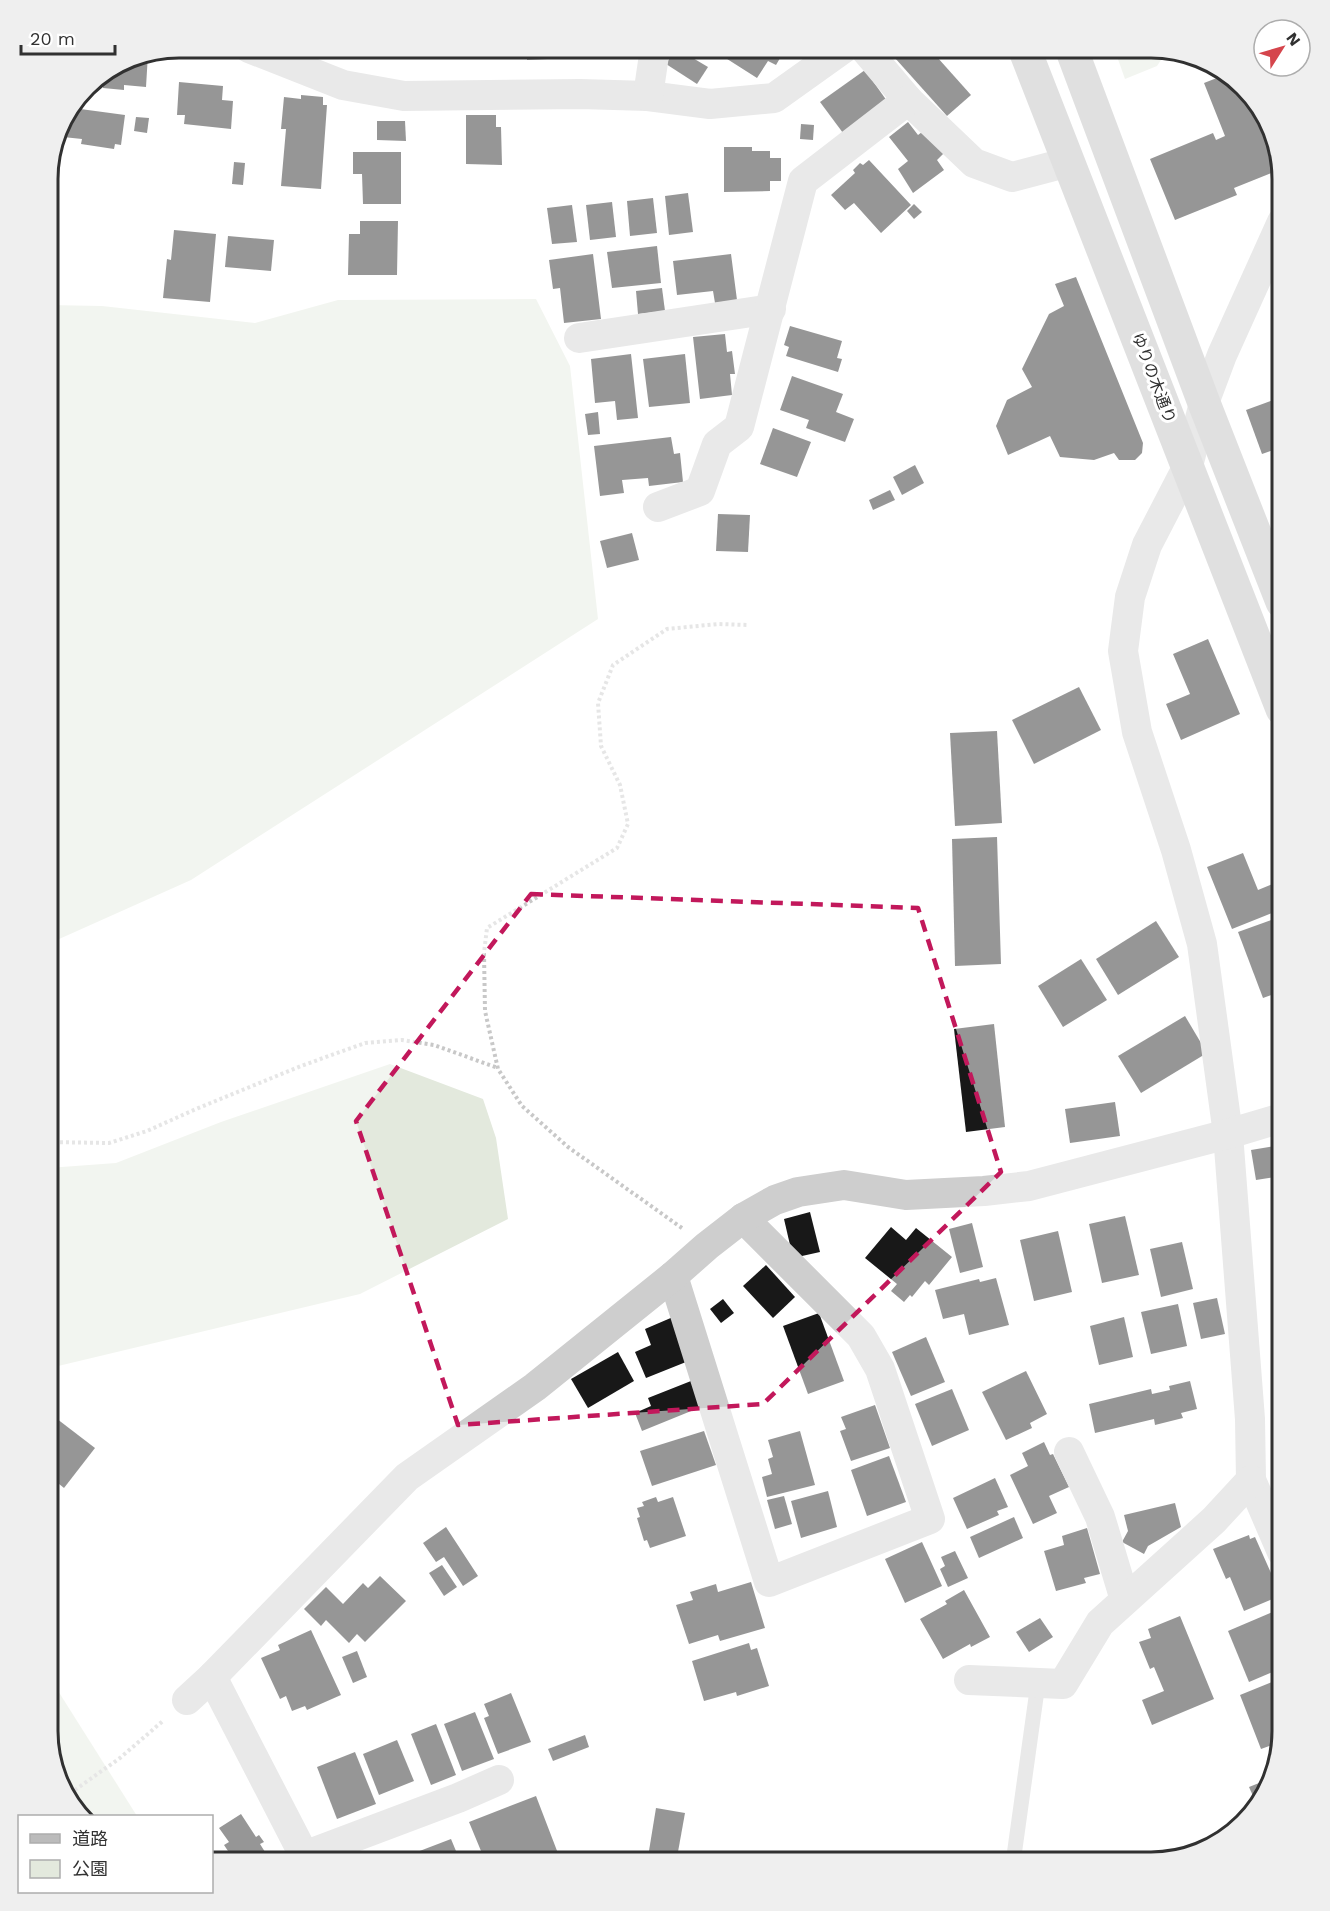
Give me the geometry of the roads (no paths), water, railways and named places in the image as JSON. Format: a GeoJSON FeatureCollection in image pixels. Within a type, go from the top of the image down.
{"type":"FeatureCollection","features":[{"type":"Feature","properties":{"kind":"street"},"geometry":{"type":"LineString","coordinates":[[277,59],[343,85],[404,96],[580,94],[648,96],[710,104],[774,98],[829,59]]}},
{"type":"Feature","properties":{"kind":"street"},"geometry":{"type":"LineString","coordinates":[[648,96],[653,59]]}},
{"type":"Feature","properties":{"kind":"street"},"geometry":{"type":"LineString","coordinates":[[873,59],[908,100],[974,163],[1012,177],[1069,162]]}},
{"type":"Feature","properties":{"kind":"street","name":"ゆりの木通り"},"geometry":{"type":"LineString","coordinates":[[1028,59],[1272,683]]}},
{"type":"Feature","properties":{"kind":"street"},"geometry":{"type":"LineString","coordinates":[[1075,59],[1204,403],[1272,576]]}},
{"type":"Feature","properties":{"kind":"street"},"geometry":{"type":"LineString","coordinates":[[658,507],[700,491],[717,444],[739,427],[803,181],[908,100]]}},
{"type":"Feature","properties":{"kind":"street"},"geometry":{"type":"LineString","coordinates":[[1272,244],[1222,355],[1204,403],[1188,466],[1147,545],[1130,597],[1123,651],[1137,732],[1176,850],[1202,944],[1228,1134],[1250,1419],[1251,1480],[1272,1529]]}},
{"type":"Feature","properties":{"kind":"street"},"geometry":{"type":"LineString","coordinates":[[579,338],[771,309]]}},
{"type":"Feature","properties":{"kind":"street"},"geometry":{"type":"LineString","coordinates":[[187,1700],[407,1477],[535,1387],[707,1246],[743,1218],[774,1200],[844,1185],[906,1195],[1029,1186],[1272,1121]]}},
{"type":"Feature","properties":{"kind":"street"},"geometry":{"type":"LineString","coordinates":[[673,1276],[769,1582],[930,1519],[880,1369],[861,1336],[743,1218]]}},
{"type":"Feature","properties":{"kind":"street"},"geometry":{"type":"LineString","coordinates":[[1069,1452],[1100,1517],[1125,1600]]}},
{"type":"Feature","properties":{"kind":"street"},"geometry":{"type":"LineString","coordinates":[[969,1680],[1063,1684],[1100,1623],[1214,1520],[1251,1480]]}},
{"type":"Feature","properties":{"kind":"street"},"geometry":{"type":"LineString","coordinates":[[212,1677],[302,1852]]}},
{"type":"Feature","properties":{"kind":"street"},"geometry":{"type":"LineString","coordinates":[[323,1852],[499,1780]]}},
{"type":"Feature","properties":{"kind":"lane"},"geometry":{"type":"LineString","coordinates":[[1015,1852],[1038,1683]]}}]}
